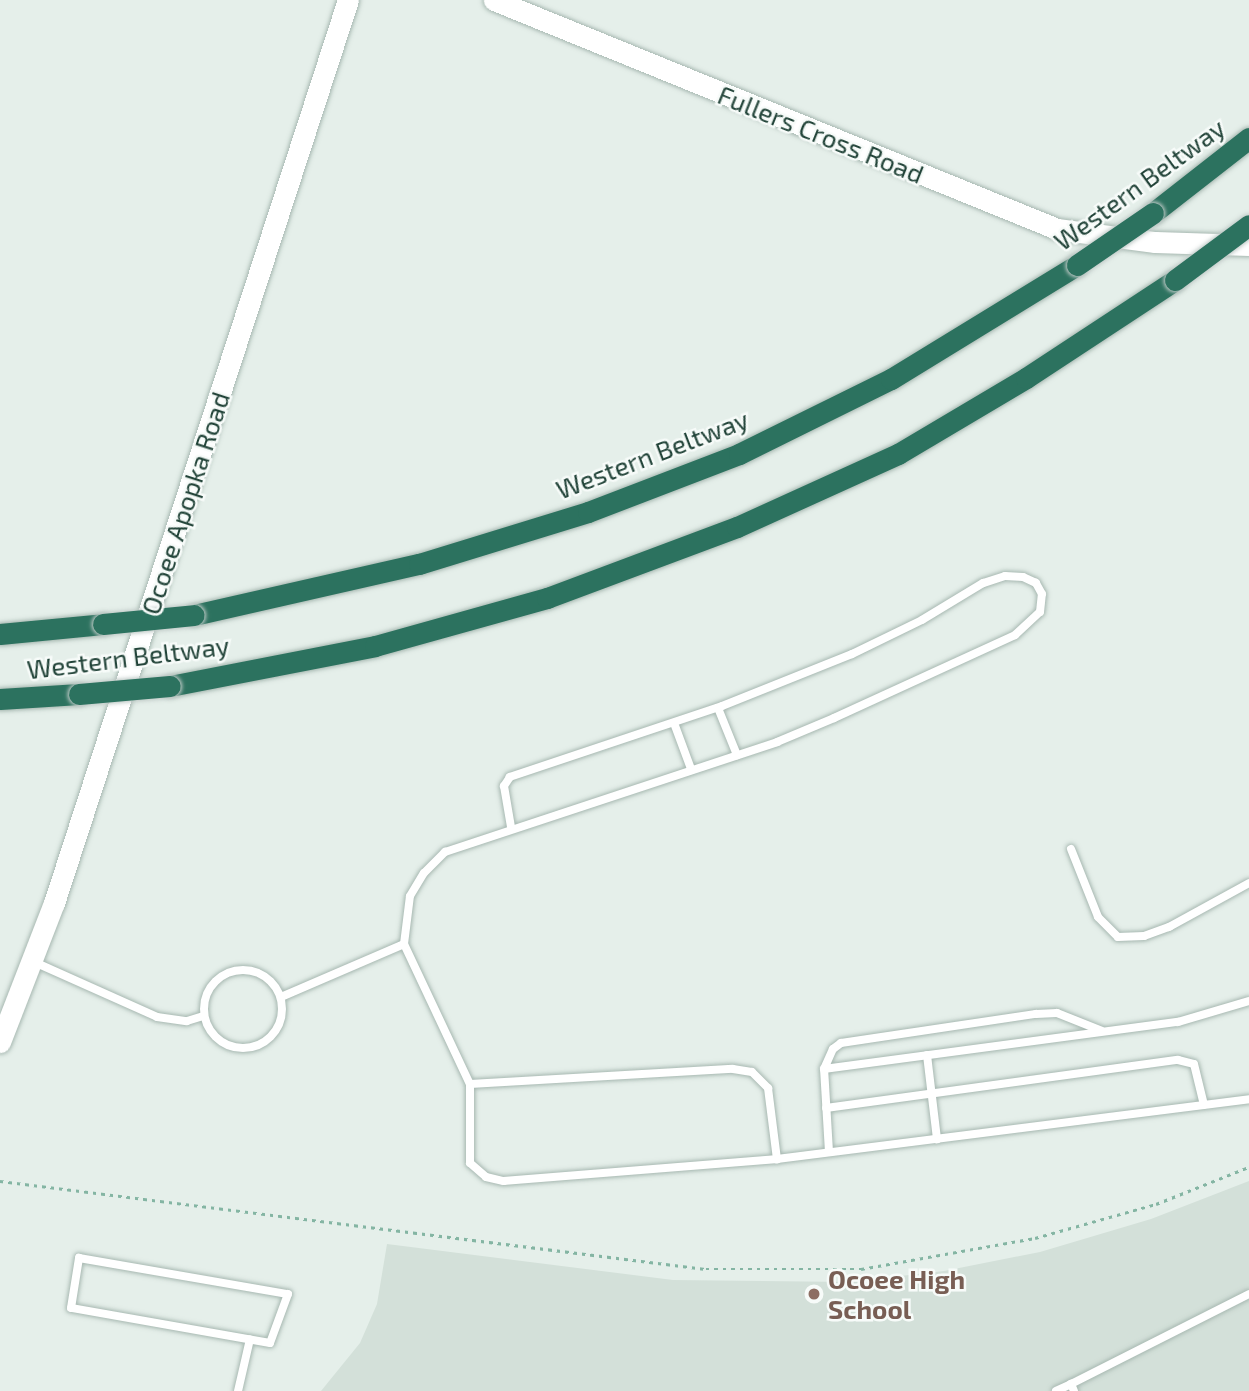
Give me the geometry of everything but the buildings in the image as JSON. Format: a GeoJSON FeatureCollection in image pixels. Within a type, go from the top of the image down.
{"type":"FeatureCollection","features":[{"type":"Feature","properties":{"kind":"highway","name":"Western Beltway"},"geometry":{"type":"LineString","coordinates":[[0,634],[194,615],[419,564],[588,512],[739,454],[891,379],[1077,265],[1153,213],[1249,138]]}},
{"type":"Feature","properties":{"kind":"highway","name":"Western Beltway"},"geometry":{"type":"LineString","coordinates":[[0,699],[170,685],[375,646],[547,598],[737,527],[898,454],[1026,378],[1175,280],[1249,225]]}},
{"type":"Feature","properties":{"kind":"main road","name":"Ocoee Apopka Road"},"geometry":{"type":"LineString","coordinates":[[0,1042],[32,961],[348,0]]}},
{"type":"Feature","properties":{"kind":"main road","name":"Fullers Cross Road"},"geometry":{"type":"LineString","coordinates":[[494,0],[1057,229],[1155,242],[1249,245]]}},
{"type":"Feature","properties":{"kind":"lane"},"geometry":{"type":"LineString","coordinates":[[511,827],[504,786],[510,777],[718,708],[852,654],[922,620],[983,583],[1005,576],[1023,577],[1037,583],[1042,594],[1040,612],[1015,635],[834,718],[737,755],[511,827],[445,852],[424,873],[407,907],[404,944],[470,1084],[470,1163],[495,1179],[777,1159],[1249,1099]]}},
{"type":"Feature","properties":{"kind":"lane"},"geometry":{"type":"LineString","coordinates":[[718,708],[737,755]]}},
{"type":"Feature","properties":{"kind":"lane"},"geometry":{"type":"LineString","coordinates":[[674,723],[691,769]]}},
{"type":"Feature","properties":{"kind":"lane"},"geometry":{"type":"LineString","coordinates":[[1071,849],[1098,917],[1118,937],[1144,936],[1169,927],[1249,883]]}},
{"type":"Feature","properties":{"kind":"lane"},"geometry":{"type":"LineString","coordinates":[[281,997],[404,944]]}},
{"type":"Feature","properties":{"kind":"lane"},"geometry":{"type":"LineString","coordinates":[[32,961],[158,1017],[187,1021],[203,1016]]}},
{"type":"Feature","properties":{"kind":"lane"},"geometry":{"type":"LineString","coordinates":[[232,971],[258,972],[281,997],[280,1024],[273,1035],[252,1048],[226,1045],[208,1029],[203,1016],[210,986],[232,971]]}},
{"type":"Feature","properties":{"kind":"lane"},"geometry":{"type":"LineString","coordinates":[[824,1069],[1178,1021],[1249,1001]]}},
{"type":"Feature","properties":{"kind":"lane"},"geometry":{"type":"LineString","coordinates":[[829,1152],[824,1069],[833,1049],[841,1043],[1035,1014],[1057,1013],[1102,1031]]}},
{"type":"Feature","properties":{"kind":"lane"},"geometry":{"type":"LineString","coordinates":[[927,1055],[937,1139]]}},
{"type":"Feature","properties":{"kind":"lane"},"geometry":{"type":"LineString","coordinates":[[826,1108],[1178,1060],[1194,1065],[1204,1105]]}},
{"type":"Feature","properties":{"kind":"lane"},"geometry":{"type":"LineString","coordinates":[[470,1084],[733,1069],[752,1072],[768,1088],[777,1159]]}},
{"type":"Feature","properties":{"kind":"lane"},"geometry":{"type":"LineString","coordinates":[[79,1258],[288,1294],[270,1343],[250,1339],[72,1308],[79,1258]]}},
{"type":"Feature","properties":{"kind":"lane"},"geometry":{"type":"LineString","coordinates":[[1056,1391],[1072,1388],[1249,1294]]}},
{"type":"Feature","properties":{"kind":"lane"},"geometry":{"type":"LineString","coordinates":[[237,1391],[250,1339]]}},
{"type":"Feature","properties":{"kind":"path"},"geometry":{"type":"LineString","coordinates":[[0,1181],[706,1269],[862,1269],[1035,1238],[1156,1204],[1249,1167]]}},
{"type":"Feature","properties":{"kind":"shaded area","name":"Ocoee High School"},"geometry":{"type":"Polygon","coordinates":[[[1249,1181],[1249,1391],[321,1391],[360,1343],[377,1304],[387,1244],[673,1280],[848,1282],[944,1271],[1040,1252],[1151,1219],[1249,1181]]]}},
{"type":"Feature","properties":{"kind":"place","name":"Ocoee High School"},"geometry":{"type":"Point","coordinates":[814,1294]}}]}
